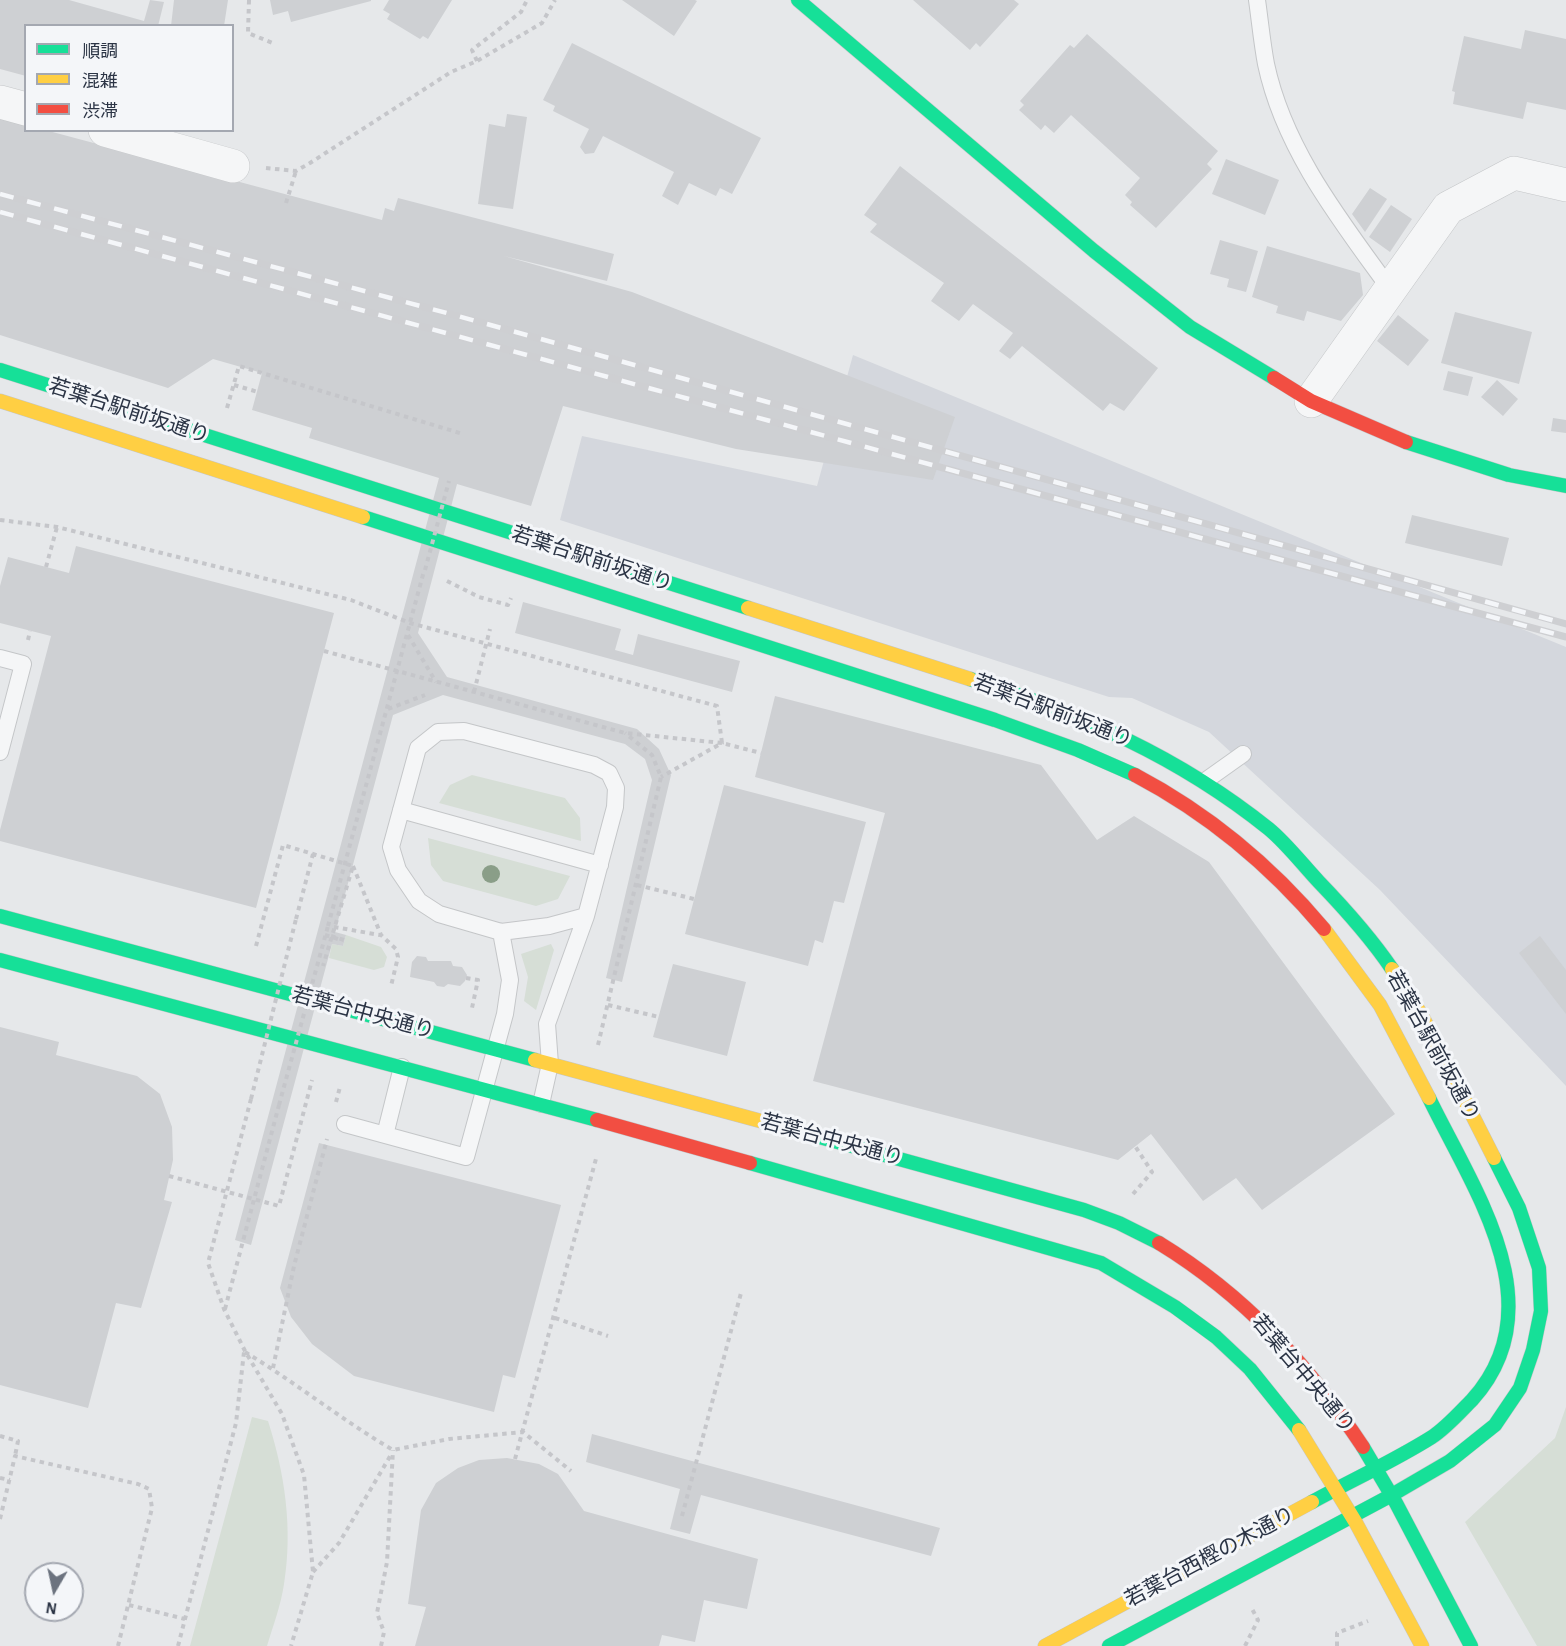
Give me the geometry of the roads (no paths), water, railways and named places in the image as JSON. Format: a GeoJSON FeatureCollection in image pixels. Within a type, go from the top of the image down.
{"type":"FeatureCollection","features":[{"type":"Feature","properties":{"kind":"street"},"geometry":{"type":"LineString","coordinates":[[798,0],[1094,251],[1190,327],[1311,401],[1392,437],[1509,475],[1566,486]]}},
{"type":"Feature","properties":{"kind":"street"},"geometry":{"type":"LineString","coordinates":[[0,102],[24,108]]}},
{"type":"Feature","properties":{"kind":"street"},"geometry":{"type":"LineString","coordinates":[[112,132],[233,166]]}},
{"type":"Feature","properties":{"kind":"street"},"geometry":{"type":"LineString","coordinates":[[1311,401],[1448,208],[1514,173],[1566,185]]}},
{"type":"Feature","properties":{"kind":"street","name":"若葉台駅前坂通り"},"geometry":{"type":"LineString","coordinates":[[0,370],[1001,689],[1122,735],[1205,781],[1271,831],[1332,895],[1379,950],[1421,1014],[1514,1198],[1539,1268],[1541,1311],[1533,1350],[1520,1388],[1495,1425],[1450,1461],[1352,1516]]}},
{"type":"Feature","properties":{"kind":"street","name":"若葉台駅前坂通り"},"geometry":{"type":"LineString","coordinates":[[0,401],[995,720],[1107,761],[1185,804],[1255,858],[1310,914],[1353,967],[1392,1024],[1491,1222],[1508,1270],[1509,1307],[1503,1342],[1492,1375],[1472,1403],[1434,1436],[1375,1468]]}},
{"type":"Feature","properties":{"kind":"street","name":"若葉台中央通り"},"geometry":{"type":"LineString","coordinates":[[0,916],[1024,1192],[1119,1222],[1191,1263],[1247,1307],[1290,1352],[1345,1419],[1375,1468],[1471,1646]]}},
{"type":"Feature","properties":{"kind":"street","name":"若葉台中央通り"},"geometry":{"type":"LineString","coordinates":[[0,960],[541,1104],[1101,1263],[1169,1303],[1216,1338],[1259,1380],[1296,1427],[1337,1490],[1422,1646]]}},
{"type":"Feature","properties":{"kind":"street","name":"若葉台西樫の木通り"},"geometry":{"type":"LineString","coordinates":[[1045,1646],[1375,1468]]}},
{"type":"Feature","properties":{"kind":"street","name":"若葉台西樫の木通り"},"geometry":{"type":"LineString","coordinates":[[1109,1646],[1352,1516]]}},
{"type":"Feature","properties":{"kind":"lane"},"geometry":{"type":"LineString","coordinates":[[1257,0],[1266,65],[1284,121],[1325,200],[1390,289]]}},
{"type":"Feature","properties":{"kind":"lane"},"geometry":{"type":"LineString","coordinates":[[0,658],[23,664],[0,752]]}},
{"type":"Feature","properties":{"kind":"lane"},"geometry":{"type":"LineString","coordinates":[[541,1104],[550,1064],[547,1024],[586,916],[615,807],[616,788],[609,773],[594,765],[464,731],[438,732],[418,748],[391,847],[398,870],[419,901],[439,915],[501,932],[549,926],[586,916]]}},
{"type":"Feature","properties":{"kind":"lane"},"geometry":{"type":"LineString","coordinates":[[1205,781],[1243,754]]}},
{"type":"Feature","properties":{"kind":"lane"},"geometry":{"type":"LineString","coordinates":[[401,810],[600,865]]}},
{"type":"Feature","properties":{"kind":"lane"},"geometry":{"type":"LineString","coordinates":[[345,1124],[466,1157],[495,1049],[510,981],[501,932]]}},
{"type":"Feature","properties":{"kind":"lane"},"geometry":{"type":"LineString","coordinates":[[385,1135],[402,1067]]}},
{"type":"Feature","properties":{"kind":"railway"},"geometry":{"type":"LineString","coordinates":[[0,194],[458,316],[1566,624]]}},
{"type":"Feature","properties":{"kind":"railway"},"geometry":{"type":"LineString","coordinates":[[0,212],[1566,637]]}}]}
